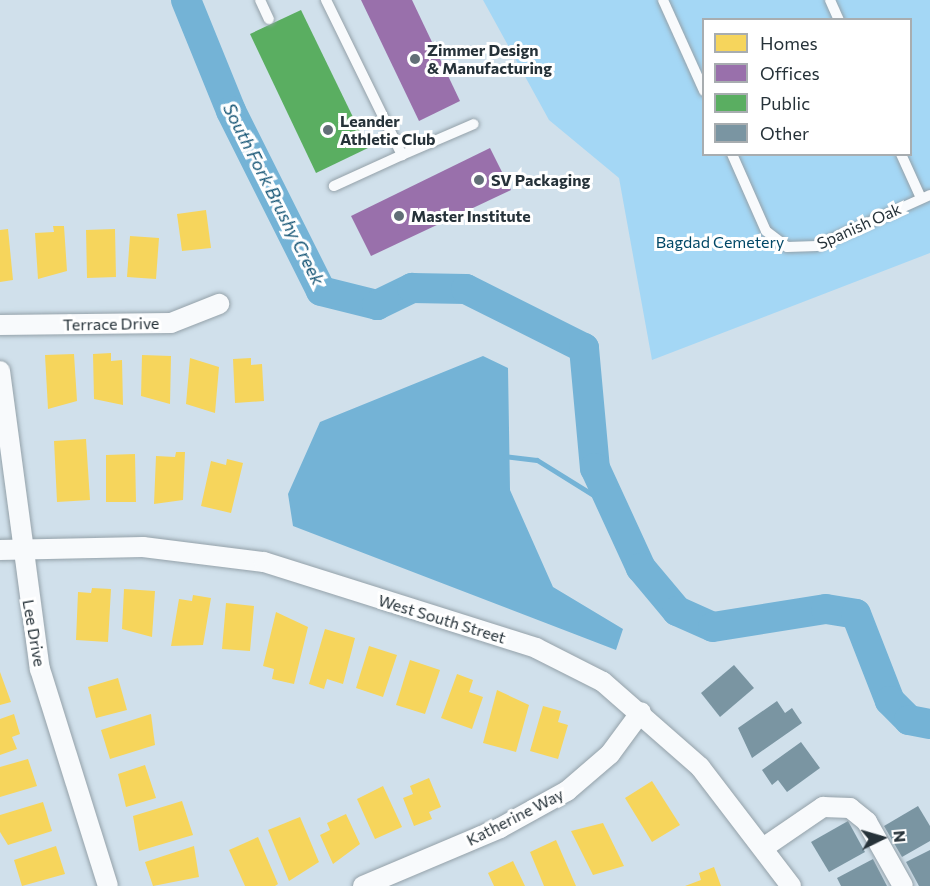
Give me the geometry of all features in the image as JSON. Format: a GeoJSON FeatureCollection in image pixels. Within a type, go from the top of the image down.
{"type":"FeatureCollection","features":[{"type":"Feature","properties":{"kind":"street","name":"Terrace Drive"},"geometry":{"type":"LineString","coordinates":[[0,326],[171,323],[219,304]]}},
{"type":"Feature","properties":{"kind":"street","name":"Lee Drive"},"geometry":{"type":"LineString","coordinates":[[0,371],[20,549],[40,669],[108,886]]}},
{"type":"Feature","properties":{"kind":"street","name":"West South Street"},"geometry":{"type":"LineString","coordinates":[[0,550],[143,547],[264,562],[536,648],[603,682],[641,712],[700,767],[791,886]]}},
{"type":"Feature","properties":{"kind":"street","name":"Katherine Way"},"geometry":{"type":"LineString","coordinates":[[363,886],[500,828],[567,791],[610,754],[641,712]]}},
{"type":"Feature","properties":{"kind":"street"},"geometry":{"type":"LineString","coordinates":[[763,848],[823,807],[850,808],[867,822],[903,886]]}},
{"type":"Feature","properties":{"kind":"lane"},"geometry":{"type":"LineString","coordinates":[[260,0],[270,19]]}},
{"type":"Feature","properties":{"kind":"lane"},"geometry":{"type":"LineString","coordinates":[[326,0],[402,155]]}},
{"type":"Feature","properties":{"kind":"lane"},"geometry":{"type":"LineString","coordinates":[[663,0],[702,87]]}},
{"type":"Feature","properties":{"kind":"lane"},"geometry":{"type":"LineString","coordinates":[[830,0],[838,18]]}},
{"type":"Feature","properties":{"kind":"lane"},"geometry":{"type":"LineString","coordinates":[[334,186],[474,124]]}},
{"type":"Feature","properties":{"kind":"lane","name":"Spanish Oak"},"geometry":{"type":"LineString","coordinates":[[733,156],[766,231],[787,247],[817,246],[926,197]]}},
{"type":"Feature","properties":{"kind":"lane"},"geometry":{"type":"LineString","coordinates":[[902,156],[926,197]]}},
{"type":"Feature","properties":{"kind":"green space","name":"Bagdad Cemetery"},"geometry":{"type":"Polygon","coordinates":[[[483,0],[930,0],[930,253],[652,360],[619,178],[549,120],[483,0]]]}},
{"type":"Feature","properties":{"kind":"shaded area"},"geometry":{"type":"Polygon","coordinates":[[[483,356],[508,368],[510,490],[553,587],[623,629],[616,650],[293,526],[288,494],[320,422],[483,356]]]}},
{"type":"Feature","properties":{"kind":"building: Homes"},"geometry":{"type":"Polygon","coordinates":[[[206,210],[211,248],[182,251],[177,214],[206,210]]]}},
{"type":"Feature","properties":{"kind":"building: Homes"},"geometry":{"type":"Polygon","coordinates":[[[53,226],[64,226],[67,271],[38,279],[35,233],[54,232],[53,226]]]}},
{"type":"Feature","properties":{"kind":"building: Homes"},"geometry":{"type":"Polygon","coordinates":[[[8,229],[13,280],[0,282],[0,230],[8,229]]]}},
{"type":"Feature","properties":{"kind":"building: Homes"},"geometry":{"type":"Polygon","coordinates":[[[115,229],[116,277],[87,278],[86,230],[115,229]]]}},
{"type":"Feature","properties":{"kind":"building: Homes"},"geometry":{"type":"Polygon","coordinates":[[[130,236],[159,238],[156,279],[127,277],[130,236]]]}},
{"type":"Feature","properties":{"kind":"building: Homes"},"geometry":{"type":"Polygon","coordinates":[[[111,353],[111,361],[122,360],[123,405],[94,399],[93,354],[111,353]]]}},
{"type":"Feature","properties":{"kind":"building: Homes"},"geometry":{"type":"Polygon","coordinates":[[[74,354],[77,401],[48,409],[45,355],[74,354]]]}},
{"type":"Feature","properties":{"kind":"building: Homes"},"geometry":{"type":"Polygon","coordinates":[[[142,355],[171,356],[170,404],[141,396],[142,355]]]}},
{"type":"Feature","properties":{"kind":"building: Homes"},"geometry":{"type":"Polygon","coordinates":[[[190,358],[219,367],[215,413],[186,404],[190,358]]]}},
{"type":"Feature","properties":{"kind":"building: Homes"},"geometry":{"type":"Polygon","coordinates":[[[251,358],[251,365],[262,364],[264,401],[235,403],[233,359],[251,358]]]}},
{"type":"Feature","properties":{"kind":"building: Homes"},"geometry":{"type":"Polygon","coordinates":[[[86,439],[90,500],[57,502],[54,441],[86,439]]]}},
{"type":"Feature","properties":{"kind":"building: Homes"},"geometry":{"type":"Polygon","coordinates":[[[176,452],[185,452],[183,500],[154,504],[156,456],[175,457],[176,452]]]}},
{"type":"Feature","properties":{"kind":"building: Homes"},"geometry":{"type":"Polygon","coordinates":[[[135,454],[136,502],[106,502],[106,455],[135,454]]]}},
{"type":"Feature","properties":{"kind":"building: Homes"},"geometry":{"type":"Polygon","coordinates":[[[227,459],[243,463],[231,513],[201,506],[211,461],[226,465],[227,459]]]}},
{"type":"Feature","properties":{"kind":"building: Homes"},"geometry":{"type":"Polygon","coordinates":[[[92,588],[111,589],[108,642],[76,640],[78,592],[91,593],[92,588]]]}},
{"type":"Feature","properties":{"kind":"building: Homes"},"geometry":{"type":"Polygon","coordinates":[[[124,589],[155,591],[152,637],[122,629],[124,589]]]}},
{"type":"Feature","properties":{"kind":"building: Homes"},"geometry":{"type":"Polygon","coordinates":[[[193,595],[211,598],[203,645],[171,646],[179,599],[192,601],[193,595]]]}},
{"type":"Feature","properties":{"kind":"building: Homes"},"geometry":{"type":"Polygon","coordinates":[[[226,603],[254,606],[250,651],[222,649],[226,603]]]}},
{"type":"Feature","properties":{"kind":"building: Homes"},"geometry":{"type":"Polygon","coordinates":[[[276,612],[308,627],[294,684],[272,679],[274,669],[263,666],[276,612]]]}},
{"type":"Feature","properties":{"kind":"building: Homes"},"geometry":{"type":"Polygon","coordinates":[[[325,629],[355,638],[343,684],[327,679],[324,689],[309,684],[325,629]]]}},
{"type":"Feature","properties":{"kind":"building: Homes"},"geometry":{"type":"Polygon","coordinates":[[[369,646],[397,655],[383,697],[356,688],[369,646]]]}},
{"type":"Feature","properties":{"kind":"building: Homes"},"geometry":{"type":"Polygon","coordinates":[[[410,660],[440,670],[425,714],[396,705],[410,660]]]}},
{"type":"Feature","properties":{"kind":"building: Homes"},"geometry":{"type":"Polygon","coordinates":[[[0,672],[11,702],[0,705],[0,672]]]}},
{"type":"Feature","properties":{"kind":"building: Homes"},"geometry":{"type":"Polygon","coordinates":[[[457,674],[473,680],[469,692],[483,697],[472,729],[441,718],[457,674]]]}},
{"type":"Feature","properties":{"kind":"building: Homes"},"geometry":{"type":"Polygon","coordinates":[[[118,678],[127,710],[96,718],[88,687],[118,678]]]}},
{"type":"Feature","properties":{"kind":"building: Homes"},"geometry":{"type":"Polygon","coordinates":[[[497,690],[529,705],[516,752],[483,743],[497,690]]]}},
{"type":"Feature","properties":{"kind":"building: Homes"},"geometry":{"type":"Polygon","coordinates":[[[543,706],[561,711],[558,722],[568,725],[558,759],[530,751],[543,706]]]}},
{"type":"Feature","properties":{"kind":"building: Homes"},"geometry":{"type":"Polygon","coordinates":[[[14,714],[20,734],[12,737],[17,749],[0,755],[0,719],[14,714]]]}},
{"type":"Feature","properties":{"kind":"building: Homes"},"geometry":{"type":"Polygon","coordinates":[[[151,714],[155,745],[110,759],[101,730],[151,714]]]}},
{"type":"Feature","properties":{"kind":"building: Homes"},"geometry":{"type":"Polygon","coordinates":[[[28,759],[37,786],[0,797],[0,767],[28,759]]]}},
{"type":"Feature","properties":{"kind":"building: Homes"},"geometry":{"type":"Polygon","coordinates":[[[145,765],[156,798],[126,807],[118,774],[145,765]]]}},
{"type":"Feature","properties":{"kind":"building: Homes"},"geometry":{"type":"Polygon","coordinates":[[[429,778],[441,807],[429,812],[432,819],[414,826],[403,798],[413,794],[410,786],[429,778]]]}},
{"type":"Feature","properties":{"kind":"building: Homes"},"geometry":{"type":"Polygon","coordinates":[[[652,781],[680,825],[652,842],[625,798],[652,781]]]}},
{"type":"Feature","properties":{"kind":"building: Homes"},"geometry":{"type":"Polygon","coordinates":[[[383,786],[402,827],[375,839],[357,799],[383,786]]]}},
{"type":"Feature","properties":{"kind":"building: Homes"},"geometry":{"type":"Polygon","coordinates":[[[182,801],[193,835],[139,851],[133,816],[182,801]]]}},
{"type":"Feature","properties":{"kind":"building: Homes"},"geometry":{"type":"Polygon","coordinates":[[[43,802],[52,831],[8,845],[0,832],[0,815],[43,802]]]}},
{"type":"Feature","properties":{"kind":"building: Homes"},"geometry":{"type":"Polygon","coordinates":[[[346,814],[360,844],[333,864],[320,835],[330,830],[327,823],[346,814]]]}},
{"type":"Feature","properties":{"kind":"building: Homes"},"geometry":{"type":"Polygon","coordinates":[[[300,817],[319,862],[289,881],[268,830],[300,817]]]}},
{"type":"Feature","properties":{"kind":"building: Homes"},"geometry":{"type":"Polygon","coordinates":[[[603,823],[624,866],[593,875],[571,831],[603,823]]]}},
{"type":"Feature","properties":{"kind":"building: Homes"},"geometry":{"type":"Polygon","coordinates":[[[258,837],[278,884],[275,886],[245,886],[229,850],[258,837]]]}},
{"type":"Feature","properties":{"kind":"building: Homes"},"geometry":{"type":"Polygon","coordinates":[[[556,840],[576,886],[544,886],[530,852],[556,840]]]}},
{"type":"Feature","properties":{"kind":"building: Homes"},"geometry":{"type":"Polygon","coordinates":[[[56,846],[65,874],[22,886],[14,860],[56,846]]]}},
{"type":"Feature","properties":{"kind":"building: Homes"},"geometry":{"type":"Polygon","coordinates":[[[194,846],[199,877],[153,886],[145,862],[194,846]]]}},
{"type":"Feature","properties":{"kind":"building: Homes"},"geometry":{"type":"Polygon","coordinates":[[[513,861],[525,886],[494,886],[488,873],[513,861]]]}},
{"type":"Feature","properties":{"kind":"building: Homes"},"geometry":{"type":"Polygon","coordinates":[[[714,867],[721,886],[685,886],[701,880],[699,873],[714,867]]]}},
{"type":"Feature","properties":{"kind":"building: Offices"},"geometry":{"type":"Polygon","coordinates":[[[361,0],[412,0],[460,101],[419,121],[361,0]]]}},
{"type":"Feature","properties":{"kind":"building: Offices"},"geometry":{"type":"Polygon","coordinates":[[[490,148],[511,190],[371,256],[351,216],[490,148]]]}},
{"type":"Feature","properties":{"kind":"building: Public"},"geometry":{"type":"Polygon","coordinates":[[[301,10],[368,148],[316,173],[250,34],[301,10]]]}},
{"type":"Feature","properties":{"kind":"building: Other"},"geometry":{"type":"Polygon","coordinates":[[[734,665],[754,688],[720,717],[701,693],[734,665]]]}},
{"type":"Feature","properties":{"kind":"building: Other"},"geometry":{"type":"Polygon","coordinates":[[[777,701],[785,713],[792,708],[802,723],[752,758],[738,728],[777,701]]]}},
{"type":"Feature","properties":{"kind":"building: Other"},"geometry":{"type":"Polygon","coordinates":[[[801,742],[820,768],[787,792],[778,780],[772,785],[762,770],[801,742]]]}},
{"type":"Feature","properties":{"kind":"building: Other"},"geometry":{"type":"Polygon","coordinates":[[[918,806],[930,826],[930,841],[902,857],[884,826],[918,806]]]}},
{"type":"Feature","properties":{"kind":"building: Other"},"geometry":{"type":"Polygon","coordinates":[[[848,821],[865,852],[829,872],[811,842],[848,821]]]}},
{"type":"Feature","properties":{"kind":"building: Other"},"geometry":{"type":"Polygon","coordinates":[[[930,850],[930,886],[919,886],[906,862],[930,850]]]}},
{"type":"Feature","properties":{"kind":"building: Other"},"geometry":{"type":"Polygon","coordinates":[[[873,859],[887,886],[841,886],[837,878],[873,859]]]}},
{"type":"Feature","properties":{"kind":"waterway","name":"South Fork Brushy Creek"},"geometry":{"type":"LineString","coordinates":[[186,0],[231,111],[321,291],[377,305],[412,288],[466,289],[584,348],[595,468],[641,568],[677,611],[713,627],[826,609],[856,614],[890,701],[909,720],[930,724]]}},
{"type":"Feature","properties":{"kind":"waterway"},"geometry":{"type":"LineString","coordinates":[[504,456],[537,460],[608,504]]}},
{"type":"Feature","properties":{"kind":"place","name":"Zimmer Design & Manufacturing"},"geometry":{"type":"Point","coordinates":[415,59]}},
{"type":"Feature","properties":{"kind":"place","name":"Leander Athletic Club"},"geometry":{"type":"Point","coordinates":[328,130]}},
{"type":"Feature","properties":{"kind":"place","name":"SV Packaging"},"geometry":{"type":"Point","coordinates":[479,180]}},
{"type":"Feature","properties":{"kind":"place","name":"Master Institute"},"geometry":{"type":"Point","coordinates":[399,216]}}]}
